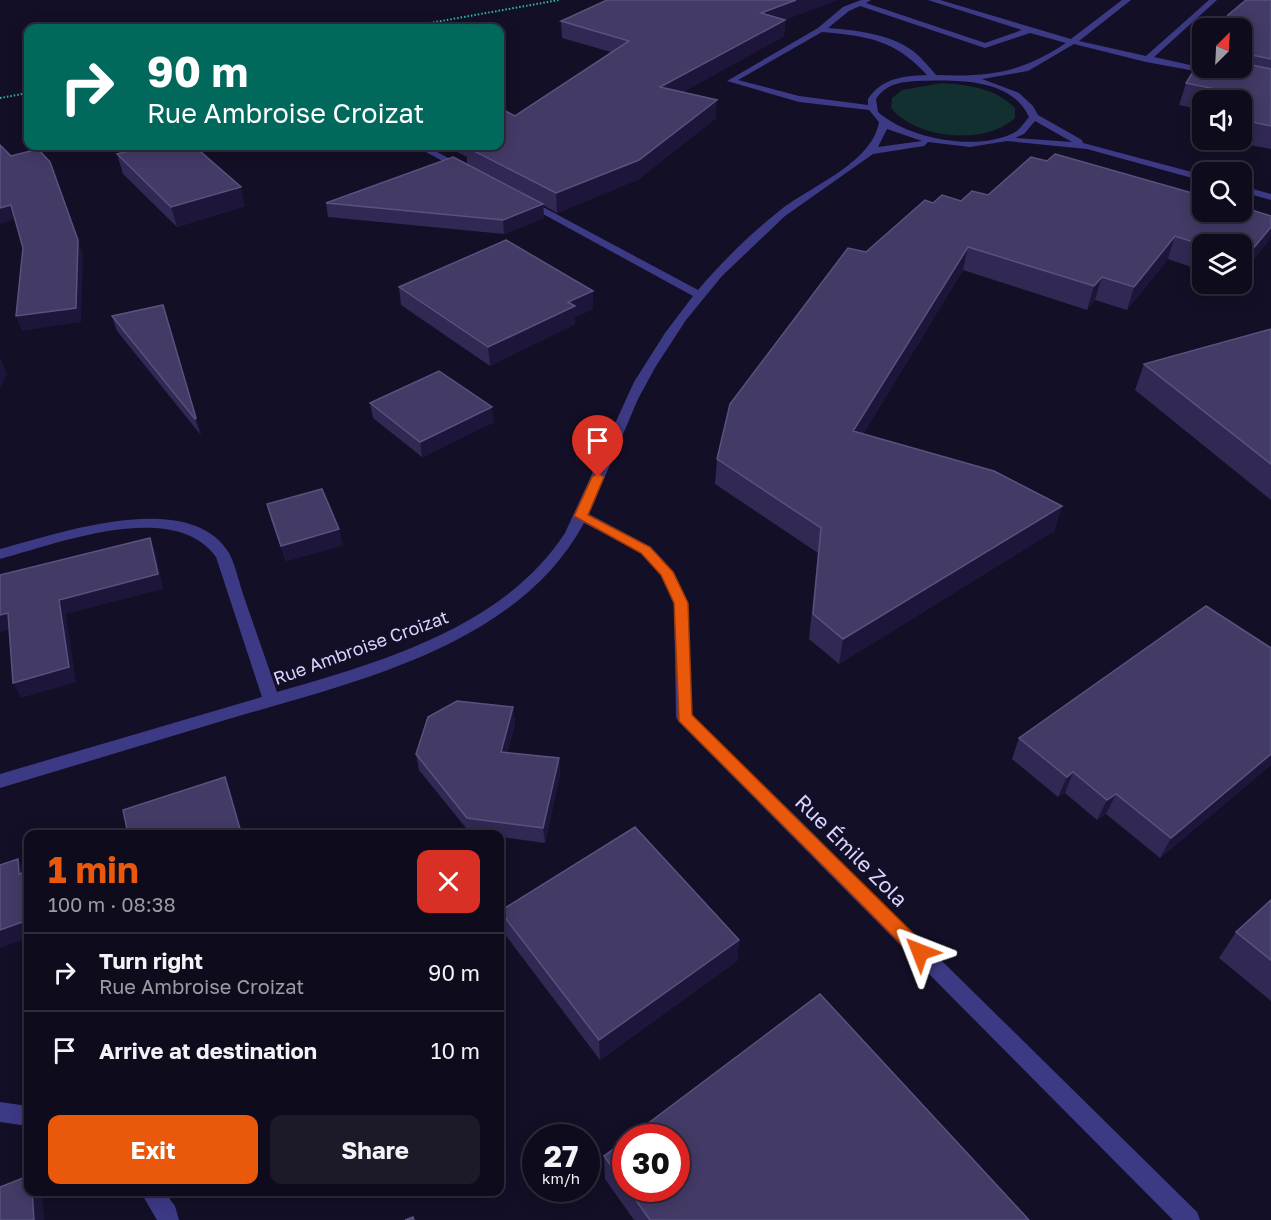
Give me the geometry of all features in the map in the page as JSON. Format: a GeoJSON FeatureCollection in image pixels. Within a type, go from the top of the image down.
{"type":"FeatureCollection","features":[{"type":"Feature","properties":{"kind":"street"},"geometry":{"type":"LineString","coordinates":[[932,0],[1028,31],[1192,69]]}},
{"type":"Feature","properties":{"kind":"street"},"geometry":{"type":"LineString","coordinates":[[968,79],[987,83],[1020,83],[1127,0]]}},
{"type":"Feature","properties":{"kind":"street"},"geometry":{"type":"LineString","coordinates":[[1146,60],[1214,0]]}},
{"type":"Feature","properties":{"kind":"street"},"geometry":{"type":"LineString","coordinates":[[1028,31],[985,46],[863,1],[821,30],[730,81],[799,99],[871,108],[883,123],[906,134],[937,142],[973,144],[1030,139],[1087,146],[1192,175]]}},
{"type":"Feature","properties":{"kind":"street"},"geometry":{"type":"LineString","coordinates":[[821,30],[842,31],[898,46],[908,51],[933,77]]}},
{"type":"Feature","properties":{"kind":"street"},"geometry":{"type":"LineString","coordinates":[[871,108],[873,98],[880,90],[911,79],[933,77],[1020,83]]}},
{"type":"Feature","properties":{"kind":"street"},"geometry":{"type":"LineString","coordinates":[[1020,83],[1034,117],[1087,146]]}},
{"type":"Feature","properties":{"kind":"street"},"geometry":{"type":"LineString","coordinates":[[1005,140],[1021,134],[1030,126],[1034,117]]}},
{"type":"Feature","properties":{"kind":"street"},"geometry":{"type":"LineString","coordinates":[[871,151],[883,131],[883,123]]}},
{"type":"Feature","properties":{"kind":"street","name":"Rue Ambroise Croizat"},"geometry":{"type":"LineString","coordinates":[[0,781],[271,699],[442,641],[502,608],[532,584],[559,553],[581,516],[633,397],[678,324],[718,275],[790,207],[871,151],[937,142]]}},
{"type":"Feature","properties":{"kind":"street"},"geometry":{"type":"LineString","coordinates":[[428,150],[472,173]]}},
{"type":"Feature","properties":{"kind":"street"},"geometry":{"type":"LineString","coordinates":[[1252,192],[1271,197]]}},
{"type":"Feature","properties":{"kind":"street"},"geometry":{"type":"LineString","coordinates":[[513,195],[700,296]]}},
{"type":"Feature","properties":{"kind":"street","name":"Rue Émile Zola"},"geometry":{"type":"LineString","coordinates":[[581,516],[646,550],[667,572],[681,603],[684,717],[1189,1220]]}},
{"type":"Feature","properties":{"kind":"street"},"geometry":{"type":"LineString","coordinates":[[0,554],[131,521],[160,523],[191,529],[210,540],[224,556],[271,699]]}},
{"type":"Feature","properties":{"kind":"street"},"geometry":{"type":"LineString","coordinates":[[0,1112],[24,1115]]}},
{"type":"Feature","properties":{"kind":"street"},"geometry":{"type":"LineString","coordinates":[[154,1196],[167,1214],[168,1220]]}},
{"type":"Feature","properties":{"kind":"path"},"geometry":{"type":"LineString","coordinates":[[424,24],[559,0]]}},
{"type":"Feature","properties":{"kind":"path"},"geometry":{"type":"LineString","coordinates":[[0,98],[24,94]]}},
{"type":"Feature","properties":{"kind":"green space"},"geometry":{"type":"Polygon","coordinates":[[[942,83],[981,89],[999,96],[1015,108],[1015,118],[1002,127],[986,133],[951,135],[917,127],[891,108],[892,98],[902,90],[942,83]]]}},
{"type":"Feature","properties":{"kind":"building"},"geometry":{"type":"Polygon","coordinates":[[[607,0],[796,0],[761,13],[785,20],[660,87],[717,100],[639,160],[556,193],[472,150],[504,150],[504,110],[515,116],[629,41],[561,21],[607,0]]]}},
{"type":"Feature","properties":{"kind":"building"},"geometry":{"type":"Polygon","coordinates":[[[1246,0],[1271,0],[1271,59],[1252,55],[1252,18],[1226,18],[1246,0]]]}},
{"type":"Feature","properties":{"kind":"building"},"geometry":{"type":"Polygon","coordinates":[[[1252,65],[1271,69],[1271,126],[1252,122],[1252,90],[1220,90],[1186,83],[1192,73],[1192,78],[1252,78],[1252,65]]]}},
{"type":"Feature","properties":{"kind":"building"},"geometry":{"type":"Polygon","coordinates":[[[0,145],[11,156],[39,150],[50,162],[78,240],[76,308],[16,316],[23,248],[11,205],[0,208],[0,145]]]}},
{"type":"Feature","properties":{"kind":"building"},"geometry":{"type":"Polygon","coordinates":[[[132,150],[199,150],[241,187],[171,207],[117,154],[132,150]]]}},
{"type":"Feature","properties":{"kind":"building"},"geometry":{"type":"Polygon","coordinates":[[[1055,154],[1192,193],[1192,222],[1252,222],[1252,210],[1271,216],[1271,227],[1252,250],[1252,234],[1192,234],[1192,241],[1175,236],[1134,287],[1102,277],[1094,286],[968,247],[853,431],[994,471],[1062,506],[843,639],[813,614],[821,528],[717,459],[730,404],[848,248],[866,252],[925,200],[933,203],[942,195],[961,201],[972,191],[988,195],[1031,157],[1047,161],[1055,154]]]}},
{"type":"Feature","properties":{"kind":"building"},"geometry":{"type":"Polygon","coordinates":[[[453,157],[543,204],[503,220],[326,203],[453,157]]]}},
{"type":"Feature","properties":{"kind":"building"},"geometry":{"type":"Polygon","coordinates":[[[506,240],[593,291],[568,302],[575,306],[488,347],[399,287],[506,240]]]}},
{"type":"Feature","properties":{"kind":"building"},"geometry":{"type":"Polygon","coordinates":[[[163,305],[196,418],[195,419],[112,316],[163,305]]]}},
{"type":"Feature","properties":{"kind":"building"},"geometry":{"type":"Polygon","coordinates":[[[1271,329],[1271,464],[1144,364],[1271,329]]]}},
{"type":"Feature","properties":{"kind":"building"},"geometry":{"type":"Polygon","coordinates":[[[439,371],[492,407],[420,442],[370,403],[439,371]]]}},
{"type":"Feature","properties":{"kind":"building"},"geometry":{"type":"Polygon","coordinates":[[[322,489],[339,529],[281,546],[267,504],[322,489]]]}},
{"type":"Feature","properties":{"kind":"building"},"geometry":{"type":"Polygon","coordinates":[[[150,538],[158,574],[59,600],[69,667],[13,683],[8,613],[0,615],[0,575],[150,538]]]}},
{"type":"Feature","properties":{"kind":"building"},"geometry":{"type":"Polygon","coordinates":[[[1206,606],[1271,648],[1271,754],[1171,838],[1116,794],[1107,800],[1073,772],[1067,777],[1019,738],[1206,606]]]}},
{"type":"Feature","properties":{"kind":"building"},"geometry":{"type":"Polygon","coordinates":[[[457,701],[513,707],[501,752],[559,758],[543,828],[467,818],[416,754],[428,717],[457,701]]]}},
{"type":"Feature","properties":{"kind":"building"},"geometry":{"type":"Polygon","coordinates":[[[225,777],[240,829],[127,830],[123,810],[225,777]]]}},
{"type":"Feature","properties":{"kind":"building"},"geometry":{"type":"Polygon","coordinates":[[[635,827],[739,940],[599,1040],[504,916],[504,909],[635,827]]]}},
{"type":"Feature","properties":{"kind":"building"},"geometry":{"type":"Polygon","coordinates":[[[18,859],[19,874],[24,872],[24,921],[0,930],[0,865],[18,859]]]}},
{"type":"Feature","properties":{"kind":"building"},"geometry":{"type":"Polygon","coordinates":[[[1271,900],[1271,960],[1236,932],[1271,900]]]}},
{"type":"Feature","properties":{"kind":"building"},"geometry":{"type":"Polygon","coordinates":[[[820,994],[1029,1220],[650,1220],[637,1202],[690,1202],[690,1124],[647,1124],[820,994]]]}},
{"type":"Feature","properties":{"kind":"building"},"geometry":{"type":"Polygon","coordinates":[[[612,1150],[612,1167],[604,1156],[612,1150]]]}},
{"type":"Feature","properties":{"kind":"building"},"geometry":{"type":"Polygon","coordinates":[[[24,1178],[24,1196],[32,1196],[34,1220],[0,1220],[0,1187],[24,1178]]]}},
{"type":"Feature","properties":{"kind":"route"},"geometry":{"type":"LineString","coordinates":[[598,477],[581,516],[646,550],[667,572],[681,603],[684,717],[920,952]]}}]}
